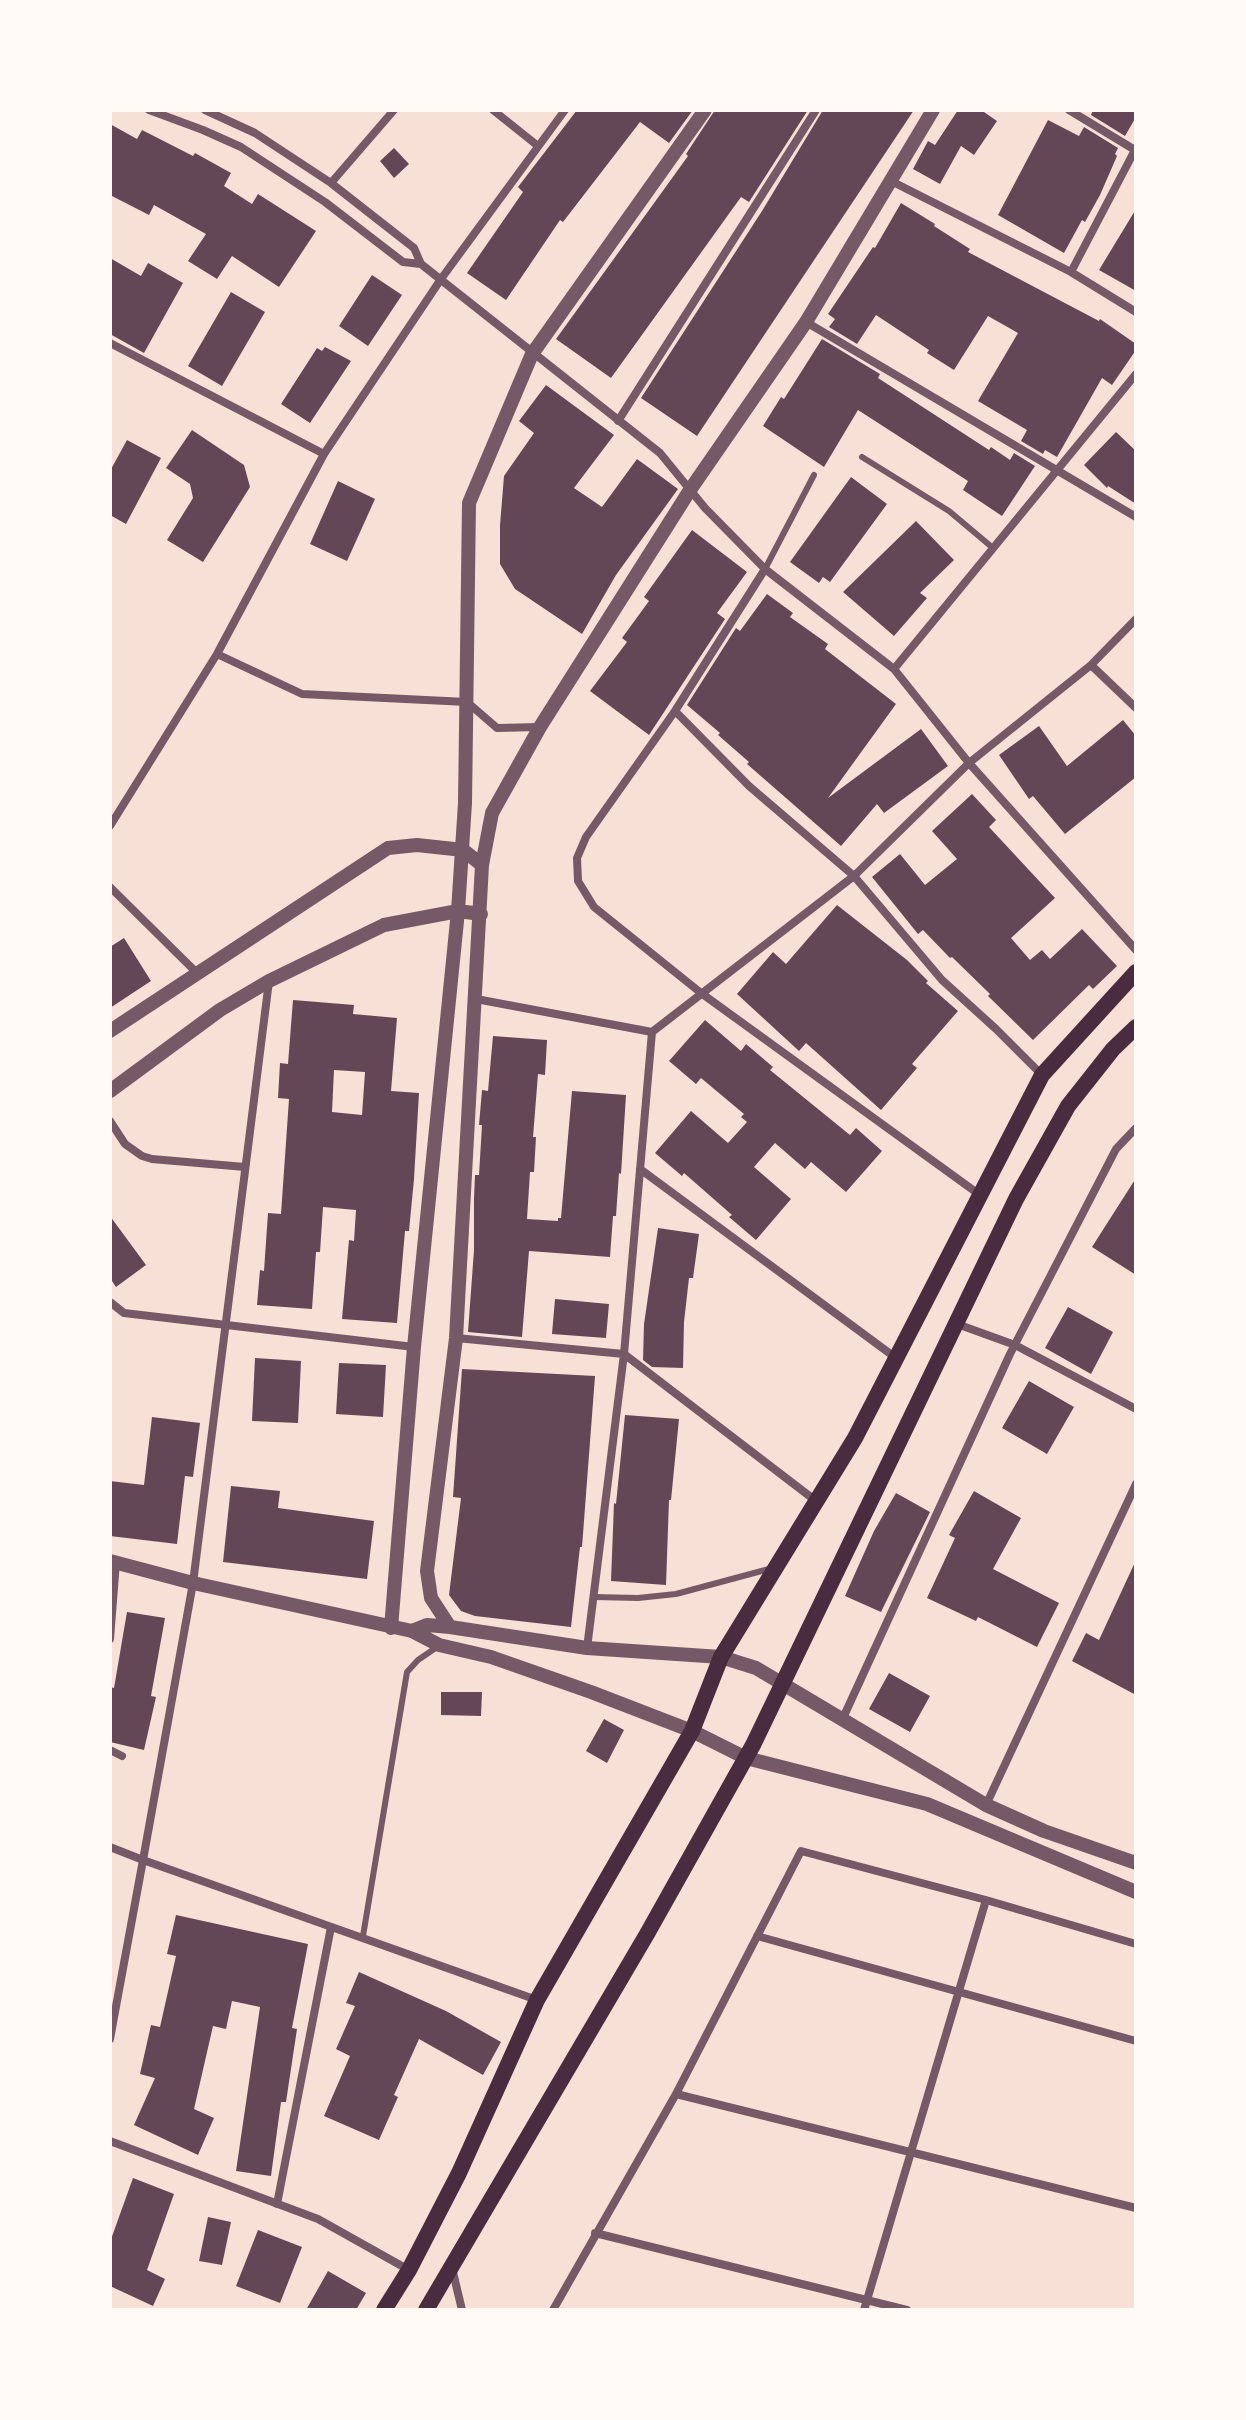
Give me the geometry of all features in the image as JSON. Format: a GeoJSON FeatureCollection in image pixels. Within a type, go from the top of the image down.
{"type":"FeatureCollection","features":[{"type":"Feature","properties":{"kind":"main road"},"geometry":{"type":"LineString","coordinates":[[384,2310],[409,2270],[459,2173],[537,2000],[692,1731],[721,1657],[855,1438],[1042,1075],[1136,972]]}},
{"type":"Feature","properties":{"kind":"main road"},"geometry":{"type":"LineString","coordinates":[[426,2310],[647,1934],[746,1758],[1016,1199],[1068,1106],[1113,1049],[1136,1027]]}},
{"type":"Feature","properties":{"kind":"street"},"geometry":{"type":"LineString","coordinates":[[149,110],[241,147],[325,202],[403,262],[421,264]]}},
{"type":"Feature","properties":{"kind":"street"},"geometry":{"type":"LineString","coordinates":[[205,110],[255,133],[331,183],[414,248],[421,264],[660,453],[728,534],[765,569],[894,669],[969,763],[1136,950]]}},
{"type":"Feature","properties":{"kind":"street"},"geometry":{"type":"LineString","coordinates":[[331,183],[394,110]]}},
{"type":"Feature","properties":{"kind":"street"},"geometry":{"type":"LineString","coordinates":[[493,110],[538,146]]}},
{"type":"Feature","properties":{"kind":"street"},"geometry":{"type":"LineString","coordinates":[[110,826],[217,654],[324,454],[441,279],[565,110]]}},
{"type":"Feature","properties":{"kind":"street"},"geometry":{"type":"LineString","coordinates":[[391,1628],[414,1347],[463,850],[469,503],[532,354],[705,110]]}},
{"type":"Feature","properties":{"kind":"street"},"geometry":{"type":"LineString","coordinates":[[618,421],[816,110]]}},
{"type":"Feature","properties":{"kind":"street"},"geometry":{"type":"LineString","coordinates":[[450,1627],[431,1598],[427,1571],[456,1338],[482,865],[492,813],[540,727],[690,490],[806,322],[933,110]]}},
{"type":"Feature","properties":{"kind":"street"},"geometry":{"type":"LineString","coordinates":[[1069,110],[1135,149],[1071,272]]}},
{"type":"Feature","properties":{"kind":"street"},"geometry":{"type":"LineString","coordinates":[[891,181],[1071,272],[1136,312]]}},
{"type":"Feature","properties":{"kind":"street"},"geometry":{"type":"LineString","coordinates":[[806,322],[1136,517]]}},
{"type":"Feature","properties":{"kind":"street"},"geometry":{"type":"LineString","coordinates":[[110,343],[324,454]]}},
{"type":"Feature","properties":{"kind":"street"},"geometry":{"type":"LineString","coordinates":[[894,669],[1136,374]]}},
{"type":"Feature","properties":{"kind":"street"},"geometry":{"type":"LineString","coordinates":[[765,569],[675,711],[580,847],[576,870],[582,890],[594,907],[701,993],[980,1195]]}},
{"type":"Feature","properties":{"kind":"street"},"geometry":{"type":"LineString","coordinates":[[587,1648],[624,1354],[652,1032],[854,876],[969,763],[1091,665],[1136,619]]}},
{"type":"Feature","properties":{"kind":"street"},"geometry":{"type":"LineString","coordinates":[[217,654],[302,694],[467,702],[497,728],[540,727]]}},
{"type":"Feature","properties":{"kind":"street"},"geometry":{"type":"LineString","coordinates":[[1091,665],[1136,708]]}},
{"type":"Feature","properties":{"kind":"street"},"geometry":{"type":"LineString","coordinates":[[675,711],[749,786],[854,876],[942,980],[1042,1075]]}},
{"type":"Feature","properties":{"kind":"street"},"geometry":{"type":"LineString","coordinates":[[110,1031],[388,848],[417,845],[463,850],[482,865]]}},
{"type":"Feature","properties":{"kind":"street"},"geometry":{"type":"LineString","coordinates":[[110,887],[197,973]]}},
{"type":"Feature","properties":{"kind":"street"},"geometry":{"type":"LineString","coordinates":[[110,1091],[220,1010],[269,981],[384,925],[458,911],[481,914]]}},
{"type":"Feature","properties":{"kind":"street"},"geometry":{"type":"LineString","coordinates":[[110,2039],[193,1583],[269,981]]}},
{"type":"Feature","properties":{"kind":"street"},"geometry":{"type":"LineString","coordinates":[[476,999],[652,1032]]}},
{"type":"Feature","properties":{"kind":"street"},"geometry":{"type":"LineString","coordinates":[[110,1121],[125,1144],[142,1156],[245,1167]]}},
{"type":"Feature","properties":{"kind":"street"},"geometry":{"type":"LineString","coordinates":[[843,1718],[1015,1345],[1116,1149],[1136,1128]]}},
{"type":"Feature","properties":{"kind":"street"},"geometry":{"type":"LineString","coordinates":[[640,1169],[896,1358]]}},
{"type":"Feature","properties":{"kind":"street"},"geometry":{"type":"LineString","coordinates":[[110,1302],[124,1313],[414,1347]]}},
{"type":"Feature","properties":{"kind":"street"},"geometry":{"type":"LineString","coordinates":[[956,1323],[1015,1345],[1136,1409]]}},
{"type":"Feature","properties":{"kind":"street"},"geometry":{"type":"LineString","coordinates":[[456,1338],[624,1354],[816,1501]]}},
{"type":"Feature","properties":{"kind":"street"},"geometry":{"type":"LineString","coordinates":[[986,1805],[1136,1484]]}},
{"type":"Feature","properties":{"kind":"street"},"geometry":{"type":"LineString","coordinates":[[110,1639],[113,1561],[193,1583],[412,1631],[439,1645],[491,1657],[692,1731],[746,1758],[927,1804],[1136,1892]]}},
{"type":"Feature","properties":{"kind":"street"},"geometry":{"type":"LineString","coordinates":[[412,1631],[427,1625],[450,1627],[587,1648],[721,1657],[756,1668],[986,1805],[1044,1831],[1136,1863]]}},
{"type":"Feature","properties":{"kind":"street"},"geometry":{"type":"LineString","coordinates":[[110,1750],[122,1756]]}},
{"type":"Feature","properties":{"kind":"street"},"geometry":{"type":"LineString","coordinates":[[110,1847],[537,2000]]}},
{"type":"Feature","properties":{"kind":"street"},"geometry":{"type":"LineString","coordinates":[[553,2310],[676,2094],[801,1851],[1136,1944]]}},
{"type":"Feature","properties":{"kind":"street"},"geometry":{"type":"LineString","coordinates":[[864,2310],[986,1900]]}},
{"type":"Feature","properties":{"kind":"street"},"geometry":{"type":"LineString","coordinates":[[277,2204],[331,1927]]}},
{"type":"Feature","properties":{"kind":"street"},"geometry":{"type":"LineString","coordinates":[[757,1936],[1136,2041]]}},
{"type":"Feature","properties":{"kind":"street"},"geometry":{"type":"LineString","coordinates":[[676,2094],[912,2150],[1136,2208]]}},
{"type":"Feature","properties":{"kind":"street"},"geometry":{"type":"LineString","coordinates":[[110,2141],[318,2219],[409,2270]]}},
{"type":"Feature","properties":{"kind":"street"},"geometry":{"type":"LineString","coordinates":[[595,2233],[907,2310]]}},
{"type":"Feature","properties":{"kind":"street"},"geometry":{"type":"LineString","coordinates":[[452,2267],[462,2310]]}},
{"type":"Feature","properties":{"kind":"lane"},"geometry":{"type":"LineString","coordinates":[[862,457],[949,511],[993,548]]}},
{"type":"Feature","properties":{"kind":"lane"},"geometry":{"type":"LineString","coordinates":[[765,569],[814,475]]}},
{"type":"Feature","properties":{"kind":"lane"},"geometry":{"type":"LineString","coordinates":[[594,1597],[638,1598],[676,1594],[776,1566]]}},
{"type":"Feature","properties":{"kind":"lane"},"geometry":{"type":"LineString","coordinates":[[363,1936],[407,1672],[439,1645]]}},
{"type":"Feature","properties":{"kind":"building"},"geometry":{"type":"Polygon","coordinates":[[[577,110],[693,110],[669,143],[640,122],[563,222],[560,220],[506,300],[467,273],[523,192],[518,187],[577,110]]]}},
{"type":"Feature","properties":{"kind":"building"},"geometry":{"type":"Polygon","coordinates":[[[715,110],[808,110],[749,202],[741,197],[611,378],[556,339],[688,156],[686,154],[715,110]]]}},
{"type":"Feature","properties":{"kind":"building"},"geometry":{"type":"Polygon","coordinates":[[[823,110],[914,110],[697,436],[641,398],[823,110]]]}},
{"type":"Feature","properties":{"kind":"building"},"geometry":{"type":"Polygon","coordinates":[[[958,110],[981,110],[997,121],[974,155],[961,146],[940,184],[913,169],[928,141],[935,145],[958,110]]]}},
{"type":"Feature","properties":{"kind":"building"},"geometry":{"type":"Polygon","coordinates":[[[1093,110],[1136,110],[1136,117],[1125,136],[1091,115],[1093,110]]]}},
{"type":"Feature","properties":{"kind":"building"},"geometry":{"type":"Polygon","coordinates":[[[1048,120],[1079,136],[1084,127],[1118,148],[1100,195],[1064,253],[998,215],[1048,120]]]}},
{"type":"Feature","properties":{"kind":"building"},"geometry":{"type":"Polygon","coordinates":[[[110,124],[137,139],[142,130],[193,156],[195,153],[231,173],[224,186],[252,204],[258,194],[316,231],[279,287],[232,256],[217,279],[188,261],[206,234],[154,205],[149,215],[110,195],[110,124]]]}},
{"type":"Feature","properties":{"kind":"building"},"geometry":{"type":"Polygon","coordinates":[[[394,148],[409,164],[394,178],[380,161],[394,148]]]}},
{"type":"Feature","properties":{"kind":"building"},"geometry":{"type":"Polygon","coordinates":[[[901,203],[970,249],[968,252],[1100,319],[1136,344],[1136,350],[1112,385],[1102,378],[1057,457],[1045,450],[1043,454],[1021,441],[1027,430],[978,401],[1018,333],[988,316],[954,370],[876,315],[857,344],[829,327],[835,319],[828,314],[875,248],[901,203]]]}},
{"type":"Feature","properties":{"kind":"building"},"geometry":{"type":"Polygon","coordinates":[[[1136,209],[1136,291],[1099,270],[1136,209]]]}},
{"type":"Feature","properties":{"kind":"building"},"geometry":{"type":"Polygon","coordinates":[[[110,258],[141,276],[148,263],[183,283],[144,353],[110,334],[110,258]]]}},
{"type":"Feature","properties":{"kind":"building"},"geometry":{"type":"Polygon","coordinates":[[[372,275],[402,295],[368,346],[339,326],[372,275]]]}},
{"type":"Feature","properties":{"kind":"building"},"geometry":{"type":"Polygon","coordinates":[[[231,292],[265,312],[222,386],[188,366],[231,292]]]}},
{"type":"Feature","properties":{"kind":"building"},"geometry":{"type":"Polygon","coordinates":[[[822,339],[880,374],[878,378],[989,450],[991,447],[1010,460],[1014,453],[1035,466],[1002,516],[963,490],[968,481],[858,410],[824,467],[763,426],[822,339]]]}},
{"type":"Feature","properties":{"kind":"building"},"geometry":{"type":"Polygon","coordinates":[[[325,347],[351,361],[310,423],[281,404],[317,348],[322,351],[325,347]]]}},
{"type":"Feature","properties":{"kind":"building"},"geometry":{"type":"Polygon","coordinates":[[[546,385],[614,435],[574,488],[602,507],[637,459],[678,489],[616,575],[582,634],[515,589],[500,564],[504,476],[534,433],[519,421],[546,385]]]}},
{"type":"Feature","properties":{"kind":"building"},"geometry":{"type":"Polygon","coordinates":[[[192,430],[244,465],[250,487],[203,562],[167,540],[193,498],[190,484],[166,468],[192,430]]]}},
{"type":"Feature","properties":{"kind":"building"},"geometry":{"type":"Polygon","coordinates":[[[1116,432],[1136,451],[1136,504],[1107,488],[1084,465],[1116,432]]]}},
{"type":"Feature","properties":{"kind":"building"},"geometry":{"type":"Polygon","coordinates":[[[127,440],[161,458],[126,524],[110,515],[110,471],[127,440]]]}},
{"type":"Feature","properties":{"kind":"building"},"geometry":{"type":"Polygon","coordinates":[[[851,477],[887,504],[830,582],[823,577],[819,583],[790,562],[851,477]]]}},
{"type":"Feature","properties":{"kind":"building"},"geometry":{"type":"Polygon","coordinates":[[[338,481],[375,499],[347,561],[310,544],[338,481]]]}},
{"type":"Feature","properties":{"kind":"building"},"geometry":{"type":"Polygon","coordinates":[[[916,521],[954,560],[920,593],[927,598],[894,636],[843,592],[916,521]]]}},
{"type":"Feature","properties":{"kind":"building"},"geometry":{"type":"Polygon","coordinates":[[[692,530],[747,572],[717,613],[725,619],[649,735],[590,691],[627,642],[622,638],[649,601],[644,597],[692,530]]]}},
{"type":"Feature","properties":{"kind":"building"},"geometry":{"type":"Polygon","coordinates":[[[767,594],[793,613],[790,617],[828,644],[825,649],[896,704],[828,798],[921,729],[948,766],[884,813],[877,804],[841,846],[747,764],[749,762],[718,735],[720,733],[687,705],[736,628],[740,631],[767,594]]]}},
{"type":"Feature","properties":{"kind":"building"},"geometry":{"type":"Polygon","coordinates":[[[1123,720],[1136,736],[1136,777],[1065,834],[1033,796],[1029,799],[999,755],[1039,726],[1067,766],[1123,720]]]}},
{"type":"Feature","properties":{"kind":"building"},"geometry":{"type":"Polygon","coordinates":[[[972,794],[996,820],[989,827],[1055,898],[1011,938],[1030,960],[1042,950],[1050,959],[1082,929],[1117,966],[1093,989],[1089,985],[1033,1040],[923,930],[918,934],[872,877],[900,854],[925,885],[957,859],[932,831],[972,794]]]}},
{"type":"Feature","properties":{"kind":"building"},"geometry":{"type":"Polygon","coordinates":[[[837,905],[907,960],[928,981],[926,983],[958,1011],[912,1064],[917,1068],[881,1110],[806,1043],[799,1051],[737,994],[773,952],[786,964],[837,905]]]}},
{"type":"Feature","properties":{"kind":"building"},"geometry":{"type":"Polygon","coordinates":[[[124,938],[151,981],[110,1008],[110,947],[124,938]]]}},
{"type":"Feature","properties":{"kind":"building"},"geometry":{"type":"Polygon","coordinates":[[[293,1000],[354,1005],[353,1014],[397,1018],[391,1091],[419,1093],[414,1179],[409,1231],[405,1231],[397,1323],[342,1319],[349,1240],[354,1241],[356,1210],[323,1207],[312,1309],[257,1305],[260,1270],[264,1271],[268,1213],[281,1214],[289,1099],[278,1098],[280,1063],[288,1064],[293,1000]],[[334,1070],[332,1112],[362,1115],[365,1072],[334,1070]]]}},
{"type":"Feature","properties":{"kind":"building"},"geometry":{"type":"Polygon","coordinates":[[[705,1020],[741,1051],[746,1044],[773,1067],[770,1070],[850,1135],[856,1128],[882,1151],[846,1192],[811,1162],[805,1169],[775,1143],[754,1167],[791,1199],[756,1240],[684,1173],[682,1176],[655,1153],[691,1111],[728,1143],[747,1122],[741,1117],[744,1114],[701,1078],[696,1084],[669,1061],[705,1020]]]}},
{"type":"Feature","properties":{"kind":"building"},"geometry":{"type":"Polygon","coordinates":[[[493,1036],[547,1040],[545,1075],[538,1074],[533,1137],[536,1137],[534,1172],[530,1172],[527,1219],[558,1221],[561,1218],[572,1091],[626,1095],[621,1174],[616,1216],[613,1216],[610,1257],[529,1251],[522,1337],[468,1332],[475,1175],[479,1175],[482,1125],[479,1125],[482,1090],[488,1091],[493,1036]]]}},
{"type":"Feature","properties":{"kind":"building"},"geometry":{"type":"Polygon","coordinates":[[[1136,1178],[1136,1275],[1092,1247],[1136,1178]]]}},
{"type":"Feature","properties":{"kind":"building"},"geometry":{"type":"Polygon","coordinates":[[[110,1216],[146,1265],[116,1287],[110,1278],[110,1216]]]}},
{"type":"Feature","properties":{"kind":"building"},"geometry":{"type":"Polygon","coordinates":[[[658,1228],[699,1234],[693,1278],[689,1278],[683,1368],[652,1367],[643,1360],[644,1324],[658,1228]]]}},
{"type":"Feature","properties":{"kind":"building"},"geometry":{"type":"Polygon","coordinates":[[[555,1299],[609,1304],[606,1338],[552,1334],[555,1299]]]}},
{"type":"Feature","properties":{"kind":"building"},"geometry":{"type":"Polygon","coordinates":[[[1068,1307],[1113,1332],[1091,1374],[1045,1348],[1068,1307]]]}},
{"type":"Feature","properties":{"kind":"building"},"geometry":{"type":"Polygon","coordinates":[[[255,1358],[301,1361],[298,1423],[252,1421],[255,1358]]]}},
{"type":"Feature","properties":{"kind":"building"},"geometry":{"type":"Polygon","coordinates":[[[339,1363],[386,1365],[383,1417],[336,1414],[339,1363]]]}},
{"type":"Feature","properties":{"kind":"building"},"geometry":{"type":"Polygon","coordinates":[[[462,1369],[595,1376],[582,1547],[571,1627],[475,1616],[461,1611],[449,1595],[461,1498],[453,1497],[462,1369]]]}},
{"type":"Feature","properties":{"kind":"building"},"geometry":{"type":"Polygon","coordinates":[[[1029,1381],[1074,1407],[1047,1454],[1002,1428],[1029,1381]]]}},
{"type":"Feature","properties":{"kind":"building"},"geometry":{"type":"Polygon","coordinates":[[[625,1415],[679,1419],[669,1500],[666,1585],[611,1581],[614,1503],[625,1415]]]}},
{"type":"Feature","properties":{"kind":"building"},"geometry":{"type":"Polygon","coordinates":[[[152,1417],[200,1423],[193,1477],[185,1476],[177,1544],[110,1536],[110,1481],[144,1485],[152,1417]]]}},
{"type":"Feature","properties":{"kind":"building"},"geometry":{"type":"Polygon","coordinates":[[[231,1486],[280,1491],[278,1508],[374,1521],[367,1579],[223,1562],[231,1486]]]}},
{"type":"Feature","properties":{"kind":"building"},"geometry":{"type":"Polygon","coordinates":[[[974,1491],[1021,1518],[993,1569],[1059,1603],[1037,1647],[978,1617],[976,1621],[927,1598],[955,1538],[949,1535],[974,1491]]]}},
{"type":"Feature","properties":{"kind":"building"},"geometry":{"type":"Polygon","coordinates":[[[896,1493],[930,1512],[881,1612],[845,1596],[874,1531],[896,1493]]]}},
{"type":"Feature","properties":{"kind":"building"},"geometry":{"type":"Polygon","coordinates":[[[1136,1560],[1136,1695],[1072,1661],[1086,1633],[1099,1640],[1136,1560]]]}},
{"type":"Feature","properties":{"kind":"building"},"geometry":{"type":"Polygon","coordinates":[[[127,1612],[165,1618],[151,1696],[156,1697],[144,1750],[110,1742],[110,1687],[114,1688],[127,1612]]]}},
{"type":"Feature","properties":{"kind":"building"},"geometry":{"type":"Polygon","coordinates":[[[889,1673],[930,1696],[910,1732],[869,1709],[889,1673]]]}},
{"type":"Feature","properties":{"kind":"building"},"geometry":{"type":"Polygon","coordinates":[[[441,1692],[482,1692],[481,1716],[441,1715],[441,1692]]]}},
{"type":"Feature","properties":{"kind":"building"},"geometry":{"type":"Polygon","coordinates":[[[604,1719],[624,1730],[607,1763],[586,1751],[604,1719]]]}},
{"type":"Feature","properties":{"kind":"building"},"geometry":{"type":"Polygon","coordinates":[[[176,1915],[308,1944],[292,2028],[297,2029],[286,2102],[281,2102],[271,2176],[236,2171],[260,2007],[232,2001],[226,2029],[213,2026],[194,2109],[214,2118],[198,2155],[134,2125],[155,2078],[140,2074],[151,2025],[160,2027],[176,1956],[167,1954],[176,1915]]]}},
{"type":"Feature","properties":{"kind":"building"},"geometry":{"type":"Polygon","coordinates":[[[359,1972],[446,2011],[501,2042],[483,2075],[419,2039],[394,2095],[398,2097],[379,2140],[324,2116],[350,2056],[336,2049],[355,2006],[346,2003],[359,1972]]]}},
{"type":"Feature","properties":{"kind":"building"},"geometry":{"type":"Polygon","coordinates":[[[133,2178],[174,2194],[147,2270],[165,2279],[153,2306],[110,2286],[110,2242],[133,2178]]]}},
{"type":"Feature","properties":{"kind":"building"},"geometry":{"type":"Polygon","coordinates":[[[208,2217],[231,2222],[222,2265],[199,2261],[208,2217]]]}},
{"type":"Feature","properties":{"kind":"building"},"geometry":{"type":"Polygon","coordinates":[[[258,2230],[302,2247],[280,2303],[236,2286],[258,2230]]]}},
{"type":"Feature","properties":{"kind":"building"},"geometry":{"type":"Polygon","coordinates":[[[328,2271],[366,2293],[356,2310],[306,2310],[328,2271]]]}}]}
